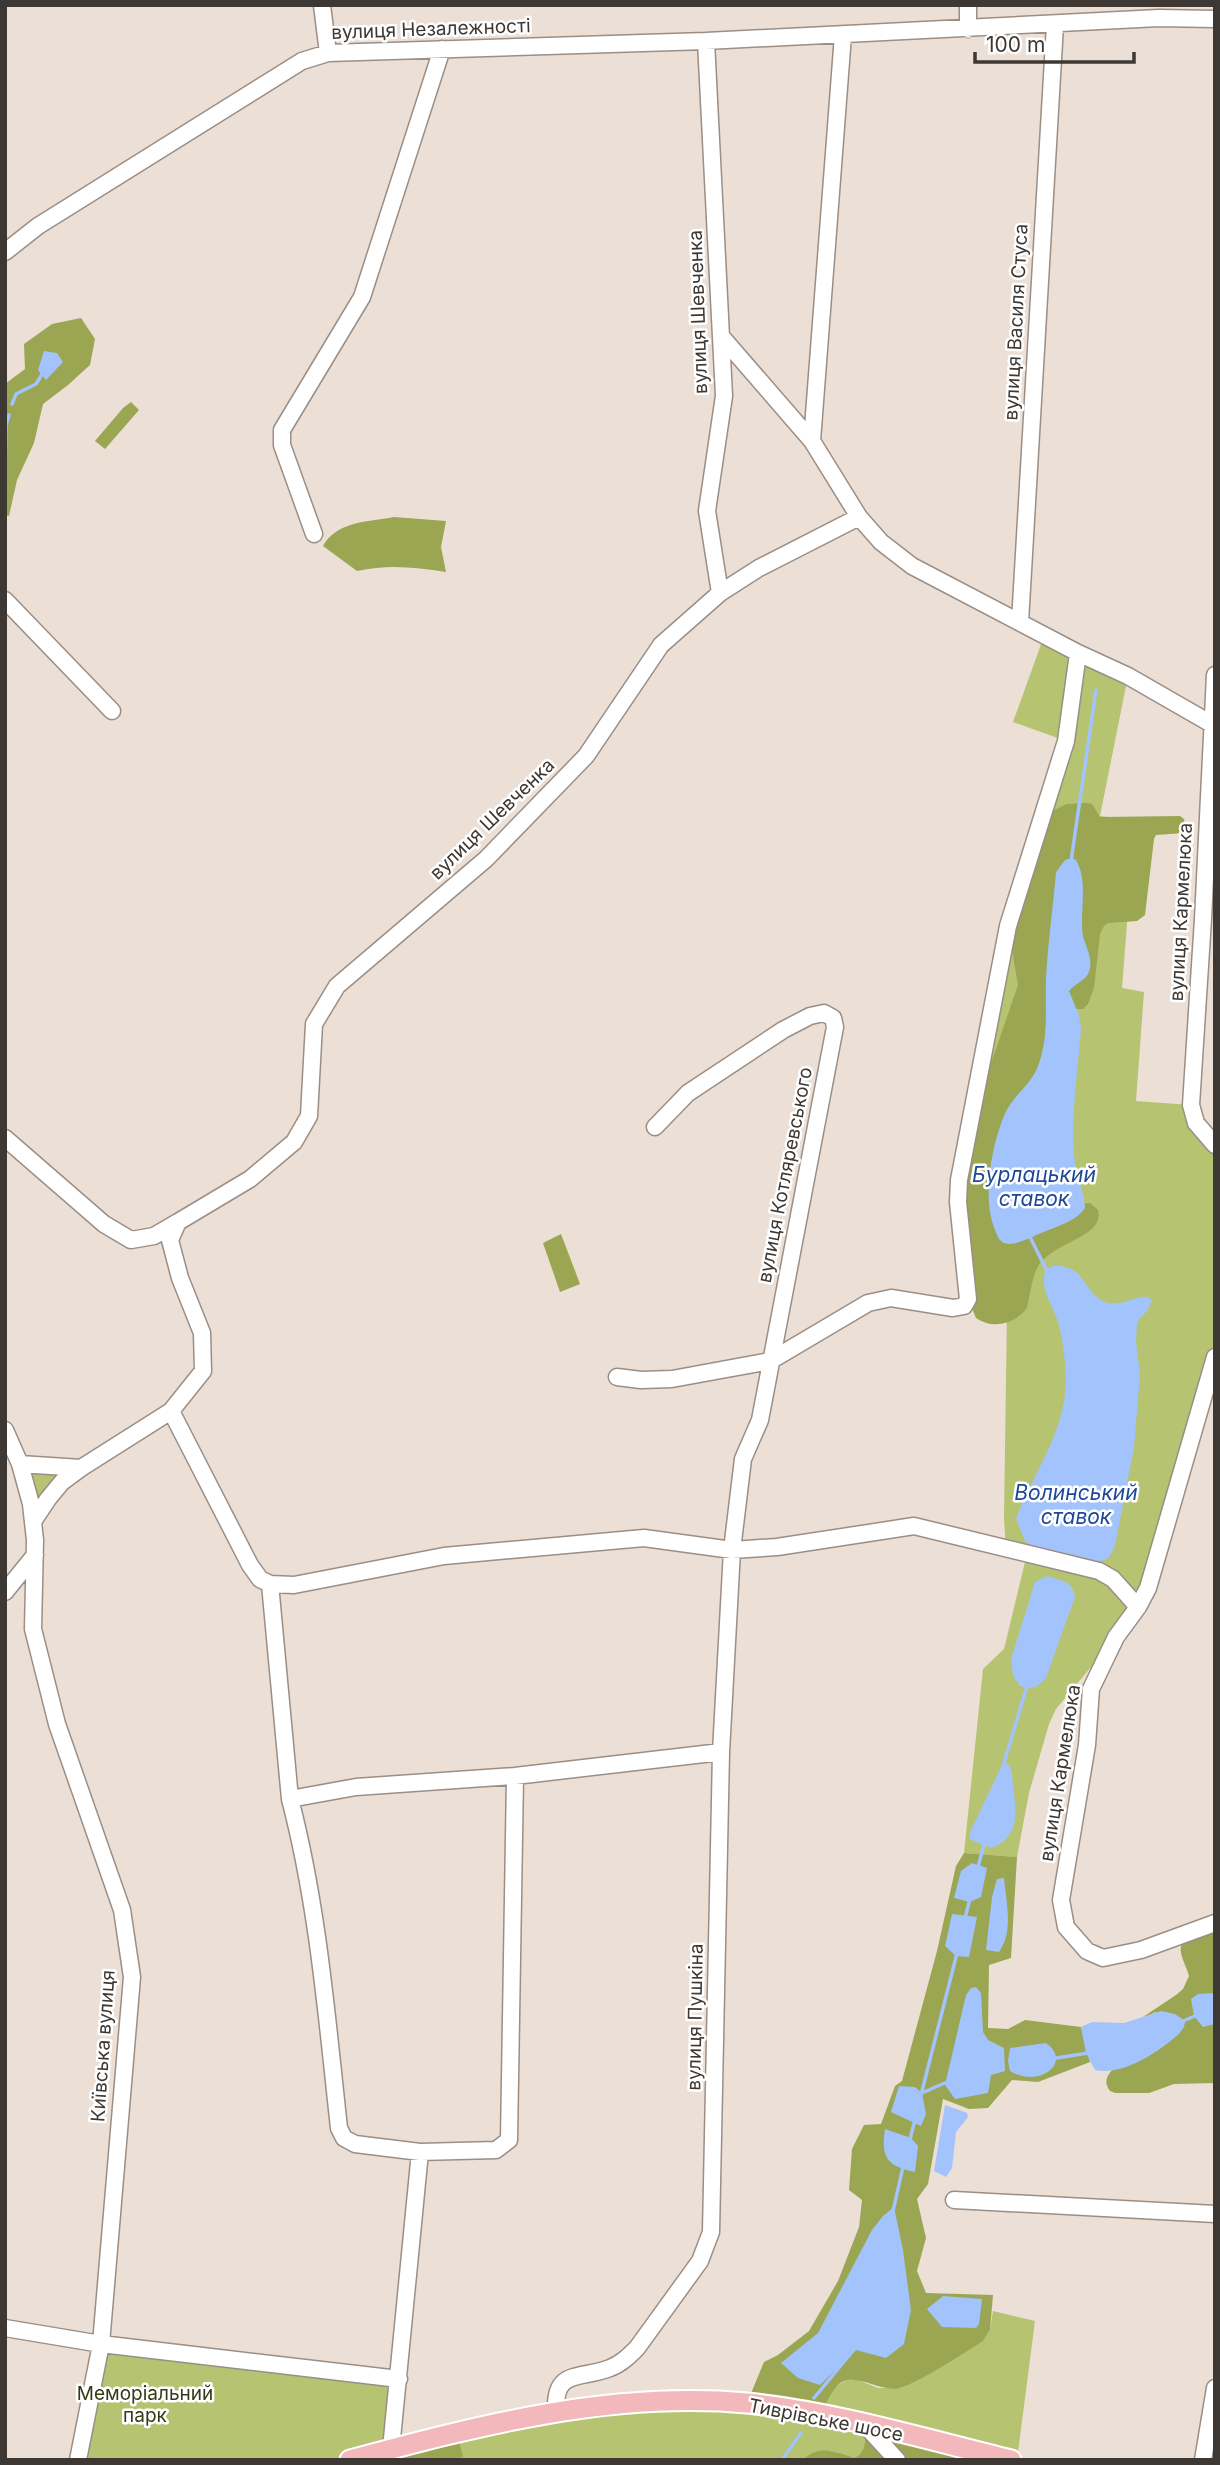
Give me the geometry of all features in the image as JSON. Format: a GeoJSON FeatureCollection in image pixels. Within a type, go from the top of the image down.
{"type":"FeatureCollection","features":[{"type":"Feature","properties":{"kind":"main road","name":"Тиврівське шосе"},"geometry":{"type":"LineString","coordinates":[[351,2460],[556,2411],[657,2400],[768,2406],[865,2425],[1011,2460]]}},
{"type":"Feature","properties":{"kind":"street"},"geometry":{"type":"LineString","coordinates":[[322,5],[328,52]]}},
{"type":"Feature","properties":{"kind":"street"},"geometry":{"type":"LineString","coordinates":[[968,5],[968,29]]}},
{"type":"Feature","properties":{"kind":"street","name":"вулиця Незалежності"},"geometry":{"type":"LineString","coordinates":[[5,252],[38,226],[302,61],[328,52],[706,41],[1159,18],[1215,19]]}},
{"type":"Feature","properties":{"kind":"street","name":"вулиця Василя Стуса"},"geometry":{"type":"LineString","coordinates":[[1020,622],[1055,24]]}},
{"type":"Feature","properties":{"kind":"street"},"geometry":{"type":"LineString","coordinates":[[812,441],[843,35]]}},
{"type":"Feature","properties":{"kind":"street","name":"вулиця Шевченка"},"geometry":{"type":"LineString","coordinates":[[5,1138],[104,1224],[131,1240],[154,1236],[250,1180],[294,1142],[309,1116],[314,1024],[337,986],[486,859],[586,756],[661,645],[720,593],[707,511],[724,396],[706,41]]}},
{"type":"Feature","properties":{"kind":"street"},"geometry":{"type":"LineString","coordinates":[[314,534],[282,445],[282,430],[362,297],[442,49]]}},
{"type":"Feature","properties":{"kind":"street"},"geometry":{"type":"LineString","coordinates":[[722,336],[812,441],[859,517],[881,542],[912,566],[1078,653],[1128,676],[1213,725]]}},
{"type":"Feature","properties":{"kind":"street"},"geometry":{"type":"LineString","coordinates":[[720,593],[759,568],[859,517]]}},
{"type":"Feature","properties":{"kind":"street"},"geometry":{"type":"LineString","coordinates":[[5,600],[112,711]]}},
{"type":"Feature","properties":{"kind":"street"},"geometry":{"type":"LineString","coordinates":[[617,1377],[641,1380],[672,1379],[770,1362],[868,1303],[891,1298],[953,1308],[964,1307],[968,1299],[958,1202],[959,1180],[1007,926],[1066,741],[1078,653]]}},
{"type":"Feature","properties":{"kind":"street","name":"вулиця Кармелюка"},"geometry":{"type":"LineString","coordinates":[[1215,675],[1191,1105],[1196,1123],[1215,1145]]}},
{"type":"Feature","properties":{"kind":"street","name":"вулиця Котляревського"},"geometry":{"type":"LineString","coordinates":[[655,1127],[688,1093],[783,1030],[810,1016],[824,1013],[833,1018],[835,1027],[760,1420],[743,1459],[732,1550]]}},
{"type":"Feature","properties":{"kind":"street"},"geometry":{"type":"LineString","coordinates":[[34,1520],[55,1490],[81,1468],[171,1411],[203,1371],[202,1333],[180,1278],[170,1240],[177,1222]]}},
{"type":"Feature","properties":{"kind":"street","name":"вулиця Кармелюка"},"geometry":{"type":"LineString","coordinates":[[1215,1357],[1149,1588],[1116,1637],[1091,1689],[1087,1745],[1060,1900],[1066,1927],[1087,1951],[1103,1958],[1140,1950],[1215,1923]]}},
{"type":"Feature","properties":{"kind":"street"},"geometry":{"type":"LineString","coordinates":[[171,1411],[250,1565],[260,1578],[270,1584],[293,1586],[444,1556],[644,1538],[732,1550],[777,1547],[914,1526],[1099,1571],[1113,1579],[1138,1607]]}},
{"type":"Feature","properties":{"kind":"street","name":"Київська вулиця"},"geometry":{"type":"LineString","coordinates":[[5,1430],[20,1464],[34,1520],[33,1629],[54,1713],[122,1910],[132,1977],[101,2344],[78,2460]]}},
{"type":"Feature","properties":{"kind":"street"},"geometry":{"type":"LineString","coordinates":[[20,1464],[81,1468]]}},
{"type":"Feature","properties":{"kind":"street","name":"вулиця Пушкіна"},"geometry":{"type":"LineString","coordinates":[[556,2411],[557,2388],[562,2382],[568,2378],[608,2369],[625,2360],[637,2348],[700,2261],[711,2232],[721,1752],[732,1550]]}},
{"type":"Feature","properties":{"kind":"street"},"geometry":{"type":"LineString","coordinates":[[5,1592],[35,1555]]}},
{"type":"Feature","properties":{"kind":"street"},"geometry":{"type":"LineString","coordinates":[[270,1584],[290,1799],[321,1968],[339,2128],[344,2138],[355,2144],[420,2152],[496,2150],[509,2140],[515,1776]]}},
{"type":"Feature","properties":{"kind":"street"},"geometry":{"type":"LineString","coordinates":[[5,1598],[33,1594]]}},
{"type":"Feature","properties":{"kind":"street"},"geometry":{"type":"LineString","coordinates":[[290,1799],[356,1787],[515,1776],[721,1752]]}},
{"type":"Feature","properties":{"kind":"street"},"geometry":{"type":"LineString","coordinates":[[391,2449],[420,2152]]}},
{"type":"Feature","properties":{"kind":"street"},"geometry":{"type":"LineString","coordinates":[[954,2200],[1215,2214]]}},
{"type":"Feature","properties":{"kind":"street"},"geometry":{"type":"LineString","coordinates":[[5,2328],[101,2344],[399,2379]]}},
{"type":"Feature","properties":{"kind":"street"},"geometry":{"type":"LineString","coordinates":[[1203,2460],[1215,2388]]}},
{"type":"Feature","properties":{"kind":"street"},"geometry":{"type":"LineString","coordinates":[[865,2425],[897,2460]]}},
{"type":"Feature","properties":{"kind":"green space"},"geometry":{"type":"Polygon","coordinates":[[[81,318],[95,339],[90,365],[43,404],[34,443],[17,480],[9,516],[5,515],[5,384],[25,369],[24,344],[52,324],[81,318]]]}},
{"type":"Feature","properties":{"kind":"green space"},"geometry":{"type":"Polygon","coordinates":[[[131,402],[139,410],[105,449],[95,441],[131,402]]]}},
{"type":"Feature","properties":{"kind":"green space"},"geometry":{"type":"Polygon","coordinates":[[[394,517],[446,521],[441,547],[446,572],[402,567],[357,571],[323,546],[344,527],[394,517]]]}},
{"type":"Feature","properties":{"kind":"green space"},"geometry":{"type":"Polygon","coordinates":[[[1044,636],[1128,676],[1100,816],[1135,820],[1122,988],[1144,992],[1136,1101],[1191,1105],[1215,1145],[1215,1357],[1148,1588],[1116,1637],[1056,1709],[1029,1793],[1017,1857],[964,1853],[983,1669],[1004,1649],[1025,1562],[1006,1549],[1004,1519],[1007,1309],[958,1202],[1008,926],[1066,741],[1013,722],[1044,636]]]}},
{"type":"Feature","properties":{"kind":"green space"},"geometry":{"type":"Polygon","coordinates":[[[1067,804],[1092,804],[1100,817],[1180,816],[1184,819],[1186,830],[1184,833],[1156,835],[1145,915],[1137,921],[1108,923],[1104,926],[1100,934],[1094,988],[1088,1004],[1083,1009],[1076,1009],[1042,1054],[1019,1106],[1081,1204],[1090,1203],[1098,1210],[1098,1219],[1094,1227],[1055,1250],[1038,1266],[1027,1308],[1022,1314],[1003,1324],[989,1324],[976,1318],[968,1299],[958,1202],[977,1104],[1018,985],[1008,926],[1050,812],[1067,804]]]}},
{"type":"Feature","properties":{"kind":"green space"},"geometry":{"type":"Polygon","coordinates":[[[561,1234],[580,1284],[560,1292],[543,1243],[561,1234]]]}},
{"type":"Feature","properties":{"kind":"green space"},"geometry":{"type":"Polygon","coordinates":[[[20,1464],[81,1468],[34,1520],[20,1464]]]}},
{"type":"Feature","properties":{"kind":"green space"},"geometry":{"type":"Polygon","coordinates":[[[964,1853],[1017,1857],[1011,1958],[989,1965],[988,2028],[1008,2029],[1025,2020],[1081,2027],[1090,2062],[1038,2082],[1012,2080],[988,2108],[969,2109],[943,2099],[928,2184],[917,2199],[926,2238],[917,2271],[926,2293],[993,2295],[990,2330],[983,2341],[903,2387],[886,2388],[851,2380],[843,2382],[836,2387],[820,2415],[747,2403],[764,2362],[778,2355],[809,2331],[838,2281],[859,2227],[862,2200],[849,2190],[852,2149],[864,2125],[881,2124],[895,2086],[902,2081],[937,1951],[956,1866],[964,1853]]]}},
{"type":"Feature","properties":{"kind":"green space"},"geometry":{"type":"Polygon","coordinates":[[[1215,1923],[1215,2083],[1174,2084],[1149,2093],[1110,2091],[1106,2080],[1112,2070],[1173,2033],[1156,2012],[1140,2019],[1183,1989],[1189,1976],[1181,1947],[1195,1933],[1215,1923]]]}},
{"type":"Feature","properties":{"kind":"green space"},"geometry":{"type":"Polygon","coordinates":[[[993,2311],[1035,2321],[1017,2460],[865,2426],[865,2450],[854,2458],[831,2451],[809,2460],[450,2460],[462,2457],[457,2433],[836,2386],[856,2379],[878,2388],[901,2388],[983,2341],[990,2330],[993,2311]]]}},
{"type":"Feature","properties":{"kind":"green space","name":"Меморіальний парк"},"geometry":{"type":"Polygon","coordinates":[[[101,2344],[399,2379],[391,2449],[350,2460],[78,2460],[101,2344]]]}},
{"type":"Feature","properties":{"kind":"green space"},"geometry":{"type":"Polygon","coordinates":[[[865,2425],[1011,2460],[803,2460],[821,2451],[854,2458],[864,2448],[865,2425]]]}},
{"type":"Feature","properties":{"kind":"green space"},"geometry":{"type":"Polygon","coordinates":[[[457,2433],[463,2457],[450,2460],[350,2460],[457,2433]]]}},
{"type":"Feature","properties":{"kind":"water"},"geometry":{"type":"Polygon","coordinates":[[[44,351],[57,353],[63,362],[46,380],[38,370],[44,351]]]}},
{"type":"Feature","properties":{"kind":"water","name":"Бурлацький ставок"},"geometry":{"type":"Polygon","coordinates":[[[1065,860],[1076,860],[1082,878],[1082,927],[1090,964],[1087,976],[1069,991],[1079,1015],[1081,1028],[1073,1138],[1085,1208],[1064,1224],[1008,1244],[998,1238],[991,1217],[989,1188],[992,1158],[1004,1116],[1035,1073],[1042,1053],[1056,872],[1065,860]]]}},
{"type":"Feature","properties":{"kind":"water","name":"Волинський ставок"},"geometry":{"type":"Polygon","coordinates":[[[1053,1266],[1072,1269],[1098,1298],[1105,1302],[1117,1303],[1143,1297],[1149,1297],[1152,1301],[1137,1324],[1140,1375],[1134,1447],[1115,1546],[1108,1559],[1092,1563],[1035,1548],[1025,1541],[1016,1519],[1051,1443],[1065,1394],[1061,1337],[1044,1283],[1046,1269],[1053,1266]]]}},
{"type":"Feature","properties":{"kind":"water"},"geometry":{"type":"Polygon","coordinates":[[[1047,1576],[1069,1584],[1075,1597],[1046,1678],[1036,1687],[1026,1688],[1020,1686],[1013,1676],[1011,1659],[1035,1582],[1047,1576]]]}},
{"type":"Feature","properties":{"kind":"water"},"geometry":{"type":"Polygon","coordinates":[[[1004,1761],[1010,1766],[1012,1774],[1015,1817],[1009,1835],[1002,1843],[991,1848],[969,1839],[1004,1761]]]}},
{"type":"Feature","properties":{"kind":"water"},"geometry":{"type":"Polygon","coordinates":[[[972,1863],[987,1868],[981,1897],[970,1902],[954,1898],[961,1871],[972,1863]]]}},
{"type":"Feature","properties":{"kind":"water"},"geometry":{"type":"Polygon","coordinates":[[[1004,1878],[1008,1926],[1004,1944],[999,1952],[986,1950],[992,1897],[997,1879],[1004,1878]]]}},
{"type":"Feature","properties":{"kind":"water"},"geometry":{"type":"Polygon","coordinates":[[[952,1914],[977,1917],[969,1957],[956,1956],[945,1946],[952,1914]]]}},
{"type":"Feature","properties":{"kind":"water"},"geometry":{"type":"Polygon","coordinates":[[[976,1987],[981,1993],[983,2032],[988,2040],[1004,2048],[1005,2071],[991,2075],[988,2093],[955,2099],[945,2085],[966,1995],[971,1988],[976,1987]]]}},
{"type":"Feature","properties":{"kind":"water"},"geometry":{"type":"Polygon","coordinates":[[[1215,1993],[1215,2024],[1203,2027],[1194,2016],[1191,1999],[1198,1994],[1215,1993]]]}},
{"type":"Feature","properties":{"kind":"water"},"geometry":{"type":"Polygon","coordinates":[[[1161,2011],[1175,2014],[1185,2021],[1179,2034],[1151,2055],[1129,2066],[1106,2071],[1095,2070],[1086,2053],[1081,2027],[1092,2022],[1124,2023],[1161,2011]]]}},
{"type":"Feature","properties":{"kind":"water"},"geometry":{"type":"Polygon","coordinates":[[[1046,2043],[1056,2058],[1049,2071],[1032,2077],[1010,2071],[1010,2048],[1046,2043]]]}},
{"type":"Feature","properties":{"kind":"water"},"geometry":{"type":"Polygon","coordinates":[[[899,2086],[915,2087],[922,2093],[926,2114],[921,2126],[891,2112],[899,2086]]]}},
{"type":"Feature","properties":{"kind":"water"},"geometry":{"type":"Polygon","coordinates":[[[945,2105],[967,2113],[968,2117],[956,2132],[952,2168],[946,2177],[934,2171],[945,2105]]]}},
{"type":"Feature","properties":{"kind":"water"},"geometry":{"type":"Polygon","coordinates":[[[885,2129],[911,2138],[918,2146],[915,2172],[898,2167],[888,2159],[884,2147],[885,2129]]]}},
{"type":"Feature","properties":{"kind":"water"},"geometry":{"type":"Polygon","coordinates":[[[894,2207],[911,2310],[904,2344],[886,2358],[856,2350],[820,2385],[798,2378],[781,2363],[818,2333],[872,2230],[894,2207]]]}},
{"type":"Feature","properties":{"kind":"water"},"geometry":{"type":"Polygon","coordinates":[[[943,2296],[982,2299],[979,2324],[976,2328],[942,2327],[927,2309],[943,2296]]]}},
{"type":"Feature","properties":{"kind":"waterway"},"geometry":{"type":"LineString","coordinates":[[12,404],[16,394],[36,384],[44,371]]}},
{"type":"Feature","properties":{"kind":"waterway"},"geometry":{"type":"LineString","coordinates":[[5,468],[6,425],[9,415]]}},
{"type":"Feature","properties":{"kind":"waterway"},"geometry":{"type":"LineString","coordinates":[[1071,861],[1096,690]]}},
{"type":"Feature","properties":{"kind":"waterway"},"geometry":{"type":"LineString","coordinates":[[1031,1234],[1030,1237],[1047,1271]]}},
{"type":"Feature","properties":{"kind":"waterway"},"geometry":{"type":"LineString","coordinates":[[1003,1766],[1027,1686]]}},
{"type":"Feature","properties":{"kind":"waterway"},"geometry":{"type":"LineString","coordinates":[[978,1867],[985,1841]]}},
{"type":"Feature","properties":{"kind":"waterway"},"geometry":{"type":"LineString","coordinates":[[965,1918],[970,1899]]}},
{"type":"Feature","properties":{"kind":"waterway"},"geometry":{"type":"LineString","coordinates":[[921,2095],[957,1953]]}},
{"type":"Feature","properties":{"kind":"waterway"},"geometry":{"type":"LineString","coordinates":[[1181,2022],[1197,2015]]}},
{"type":"Feature","properties":{"kind":"waterway"},"geometry":{"type":"LineString","coordinates":[[1050,2059],[1088,2053]]}},
{"type":"Feature","properties":{"kind":"waterway"},"geometry":{"type":"LineString","coordinates":[[922,2093],[947,2082]]}},
{"type":"Feature","properties":{"kind":"waterway"},"geometry":{"type":"LineString","coordinates":[[909,2143],[915,2120]]}},
{"type":"Feature","properties":{"kind":"waterway"},"geometry":{"type":"LineString","coordinates":[[893,2211],[903,2167]]}},
{"type":"Feature","properties":{"kind":"waterway"},"geometry":{"type":"LineString","coordinates":[[814,2398],[857,2346]]}},
{"type":"Feature","properties":{"kind":"waterway"},"geometry":{"type":"LineString","coordinates":[[782,2460],[801,2433]]}}]}
